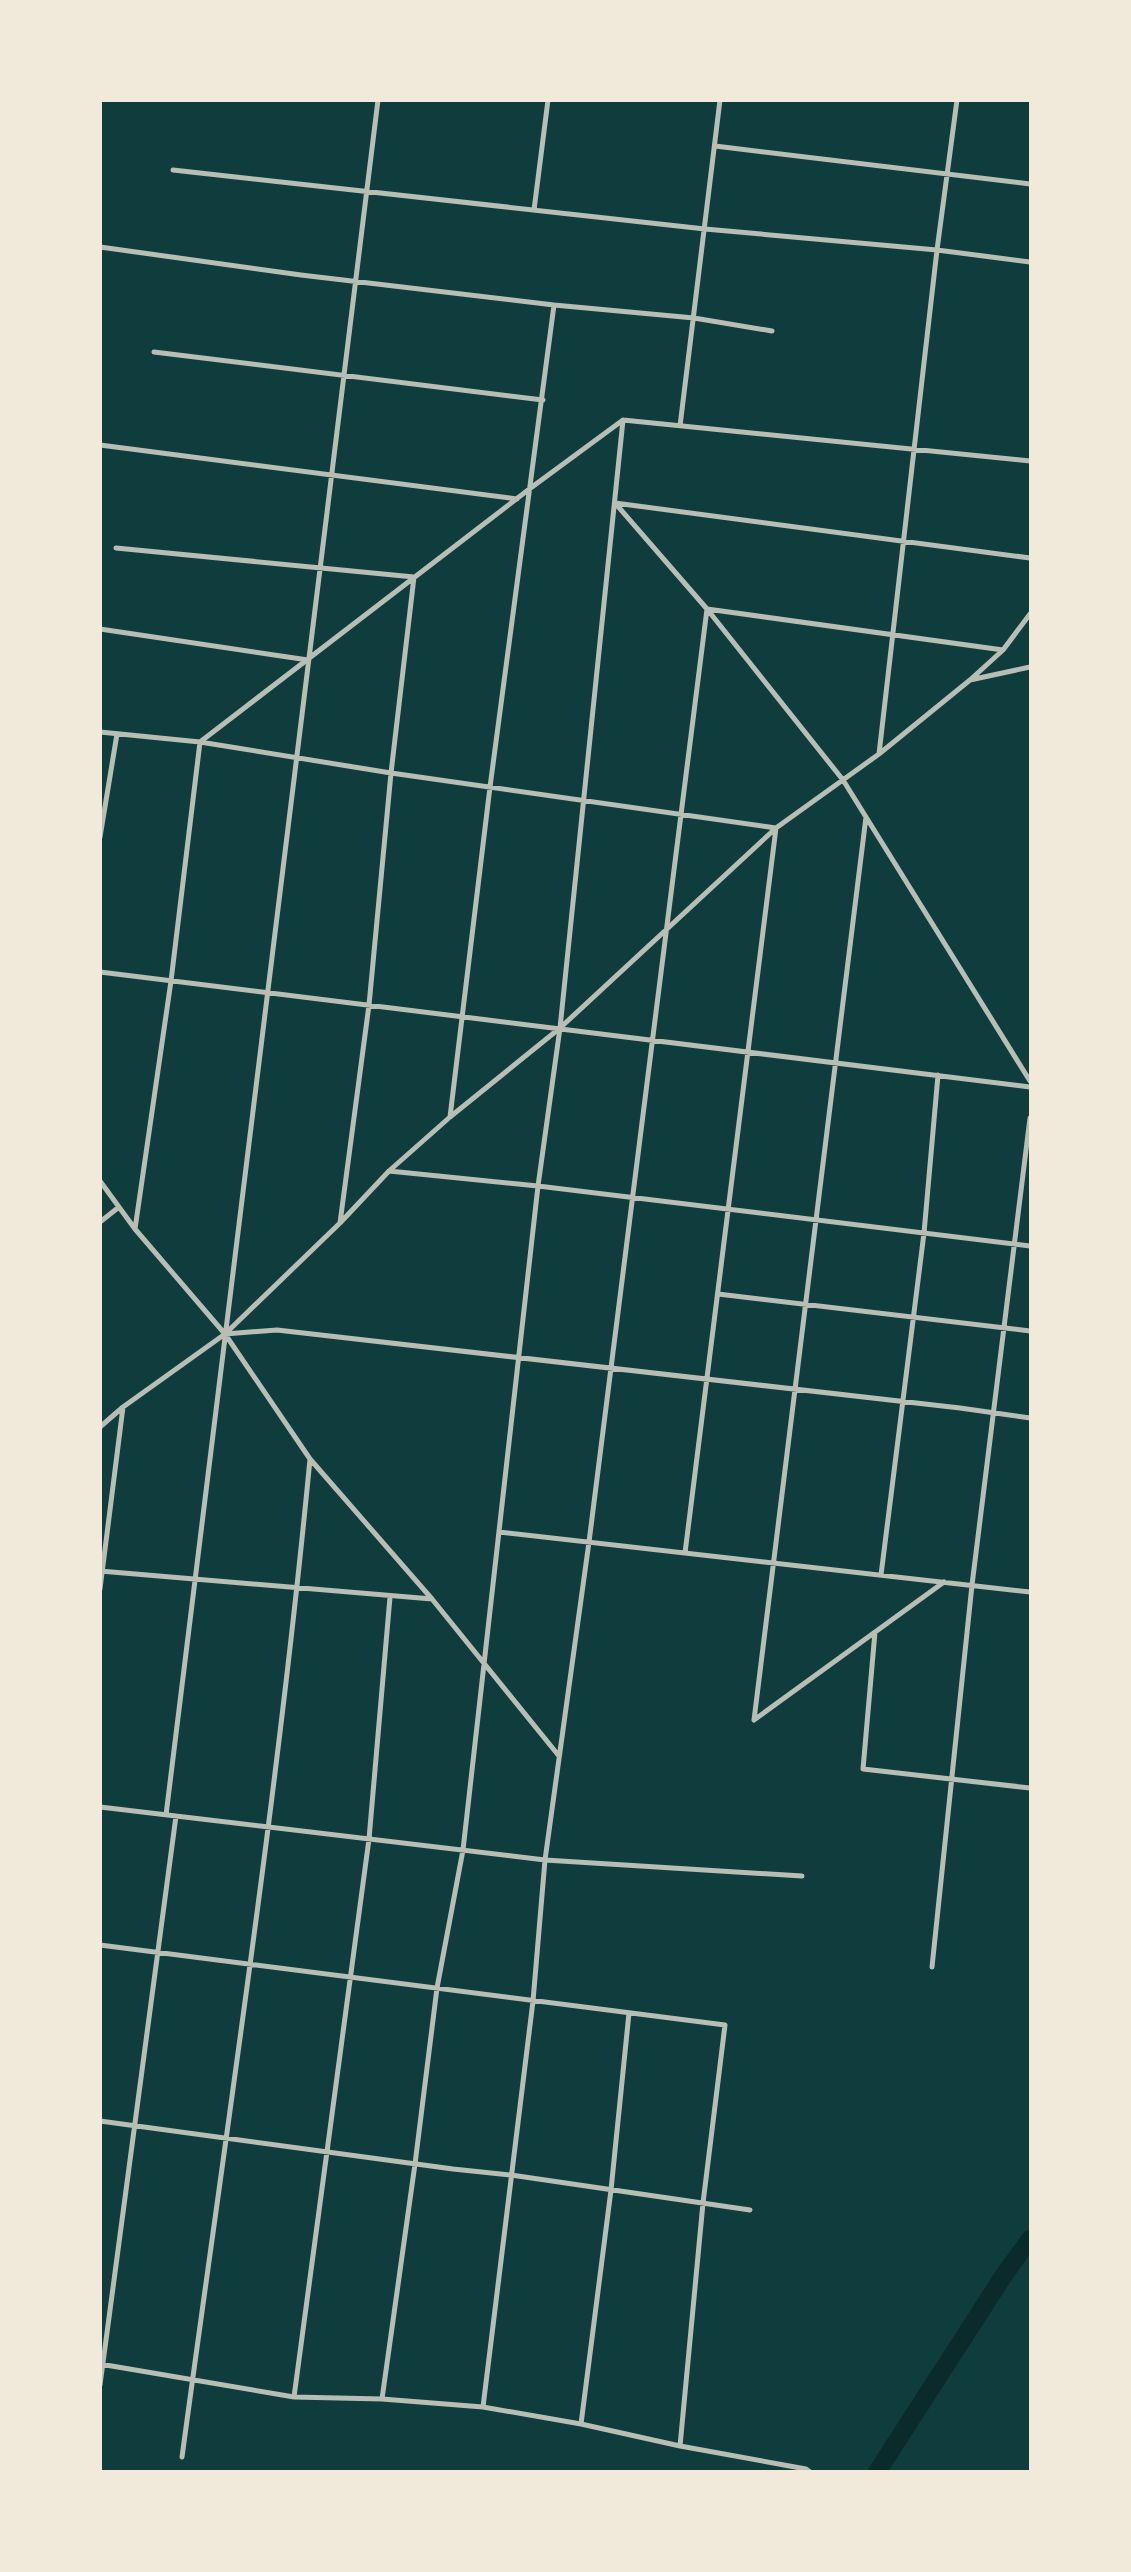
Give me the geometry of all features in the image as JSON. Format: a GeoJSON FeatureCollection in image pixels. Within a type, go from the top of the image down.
{"type":"FeatureCollection","features":[{"type":"Feature","properties":{"kind":"street"},"geometry":{"type":"LineString","coordinates":[[166,1815],[378,100]]}},
{"type":"Feature","properties":{"kind":"street"},"geometry":{"type":"LineString","coordinates":[[534,210],[548,100]]}},
{"type":"Feature","properties":{"kind":"street"},"geometry":{"type":"LineString","coordinates":[[680,426],[720,100]]}},
{"type":"Feature","properties":{"kind":"street"},"geometry":{"type":"LineString","coordinates":[[879,754],[937,250],[957,100]]}},
{"type":"Feature","properties":{"kind":"street"},"geometry":{"type":"LineString","coordinates":[[715,146],[1030,184]]}},
{"type":"Feature","properties":{"kind":"street"},"geometry":{"type":"LineString","coordinates":[[173,170],[705,229],[937,250],[1030,262]]}},
{"type":"Feature","properties":{"kind":"street"},"geometry":{"type":"LineString","coordinates":[[100,247],[554,305],[694,318],[772,331]]}},
{"type":"Feature","properties":{"kind":"street"},"geometry":{"type":"LineString","coordinates":[[450,1117],[490,787],[532,487],[554,305]]}},
{"type":"Feature","properties":{"kind":"street"},"geometry":{"type":"LineString","coordinates":[[154,352],[543,400]]}},
{"type":"Feature","properties":{"kind":"street"},"geometry":{"type":"LineString","coordinates":[[135,1229],[171,981],[200,742],[532,487],[623,420],[1030,461]]}},
{"type":"Feature","properties":{"kind":"street"},"geometry":{"type":"LineString","coordinates":[[382,2399],[437,1988],[463,1850],[538,1186],[560,1028],[623,420]]}},
{"type":"Feature","properties":{"kind":"street"},"geometry":{"type":"LineString","coordinates":[[100,445],[517,499]]}},
{"type":"Feature","properties":{"kind":"street"},"geometry":{"type":"LineString","coordinates":[[615,503],[1030,558]]}},
{"type":"Feature","properties":{"kind":"street"},"geometry":{"type":"LineString","coordinates":[[615,503],[707,609],[843,780],[1030,1081]]}},
{"type":"Feature","properties":{"kind":"street"},"geometry":{"type":"LineString","coordinates":[[116,548],[414,577]]}},
{"type":"Feature","properties":{"kind":"street"},"geometry":{"type":"LineString","coordinates":[[340,1223],[369,1005],[391,773],[414,577]]}},
{"type":"Feature","properties":{"kind":"street"},"geometry":{"type":"LineString","coordinates":[[707,609],[1003,650]]}},
{"type":"Feature","properties":{"kind":"street"},"geometry":{"type":"LineString","coordinates":[[483,2407],[533,2001],[544,1860],[590,1542],[707,609]]}},
{"type":"Feature","properties":{"kind":"street"},"geometry":{"type":"LineString","coordinates":[[100,1427],[123,1407],[225,1334],[340,1223],[390,1171],[450,1117],[560,1028],[776,828],[879,754],[970,680],[1003,650],[1030,614]]}},
{"type":"Feature","properties":{"kind":"street"},"geometry":{"type":"LineString","coordinates":[[100,629],[308,660]]}},
{"type":"Feature","properties":{"kind":"street"},"geometry":{"type":"LineString","coordinates":[[970,680],[1030,667]]}},
{"type":"Feature","properties":{"kind":"street"},"geometry":{"type":"LineString","coordinates":[[100,732],[200,742],[296,759],[776,828]]}},
{"type":"Feature","properties":{"kind":"street"},"geometry":{"type":"LineString","coordinates":[[100,837],[117,734]]}},
{"type":"Feature","properties":{"kind":"street"},"geometry":{"type":"LineString","coordinates":[[866,817],[754,1720],[944,1582]]}},
{"type":"Feature","properties":{"kind":"street"},"geometry":{"type":"LineString","coordinates":[[685,1553],[776,828]]}},
{"type":"Feature","properties":{"kind":"street"},"geometry":{"type":"LineString","coordinates":[[100,972],[1030,1086]]}},
{"type":"Feature","properties":{"kind":"street"},"geometry":{"type":"LineString","coordinates":[[881,1575],[924,1233],[938,1075]]}},
{"type":"Feature","properties":{"kind":"street"},"geometry":{"type":"LineString","coordinates":[[932,1967],[972,1585],[1030,1119]]}},
{"type":"Feature","properties":{"kind":"street"},"geometry":{"type":"LineString","coordinates":[[390,1171],[538,1186],[1030,1246]]}},
{"type":"Feature","properties":{"kind":"street"},"geometry":{"type":"LineString","coordinates":[[100,1181],[135,1229],[225,1334],[310,1459],[432,1599],[559,1756]]}},
{"type":"Feature","properties":{"kind":"street"},"geometry":{"type":"LineString","coordinates":[[100,1222],[119,1207]]}},
{"type":"Feature","properties":{"kind":"street"},"geometry":{"type":"LineString","coordinates":[[717,1294],[1030,1331]]}},
{"type":"Feature","properties":{"kind":"street"},"geometry":{"type":"LineString","coordinates":[[225,1334],[277,1330],[1030,1418]]}},
{"type":"Feature","properties":{"kind":"street"},"geometry":{"type":"LineString","coordinates":[[100,1589],[123,1407]]}},
{"type":"Feature","properties":{"kind":"street"},"geometry":{"type":"LineString","coordinates":[[182,2457],[268,1827],[298,1587],[310,1459]]}},
{"type":"Feature","properties":{"kind":"street"},"geometry":{"type":"LineString","coordinates":[[499,1532],[1030,1592]]}},
{"type":"Feature","properties":{"kind":"street"},"geometry":{"type":"LineString","coordinates":[[102,1571],[432,1599]]}},
{"type":"Feature","properties":{"kind":"street"},"geometry":{"type":"LineString","coordinates":[[294,2397],[369,1839],[390,1597]]}},
{"type":"Feature","properties":{"kind":"street"},"geometry":{"type":"LineString","coordinates":[[875,1632],[863,1769],[1030,1788]]}},
{"type":"Feature","properties":{"kind":"street"},"geometry":{"type":"LineString","coordinates":[[100,1807],[544,1860],[802,1876]]}},
{"type":"Feature","properties":{"kind":"street"},"geometry":{"type":"LineString","coordinates":[[100,2385],[176,1816]]}},
{"type":"Feature","properties":{"kind":"street"},"geometry":{"type":"LineString","coordinates":[[100,1945],[725,2025],[703,2203],[680,2446]]}},
{"type":"Feature","properties":{"kind":"street"},"geometry":{"type":"LineString","coordinates":[[581,2424],[611,2190],[629,2013]]}},
{"type":"Feature","properties":{"kind":"street"},"geometry":{"type":"LineString","coordinates":[[100,2121],[511,2175],[750,2210]]}},
{"type":"Feature","properties":{"kind":"street"},"geometry":{"type":"LineString","coordinates":[[102,2364],[294,2397],[382,2399],[483,2407],[581,2424],[680,2446],[806,2469],[810,2472]]}},
{"type":"Feature","properties":{"kind":"waterway"},"geometry":{"type":"LineString","coordinates":[[877,2472],[1004,2275],[1030,2239]]}}]}
